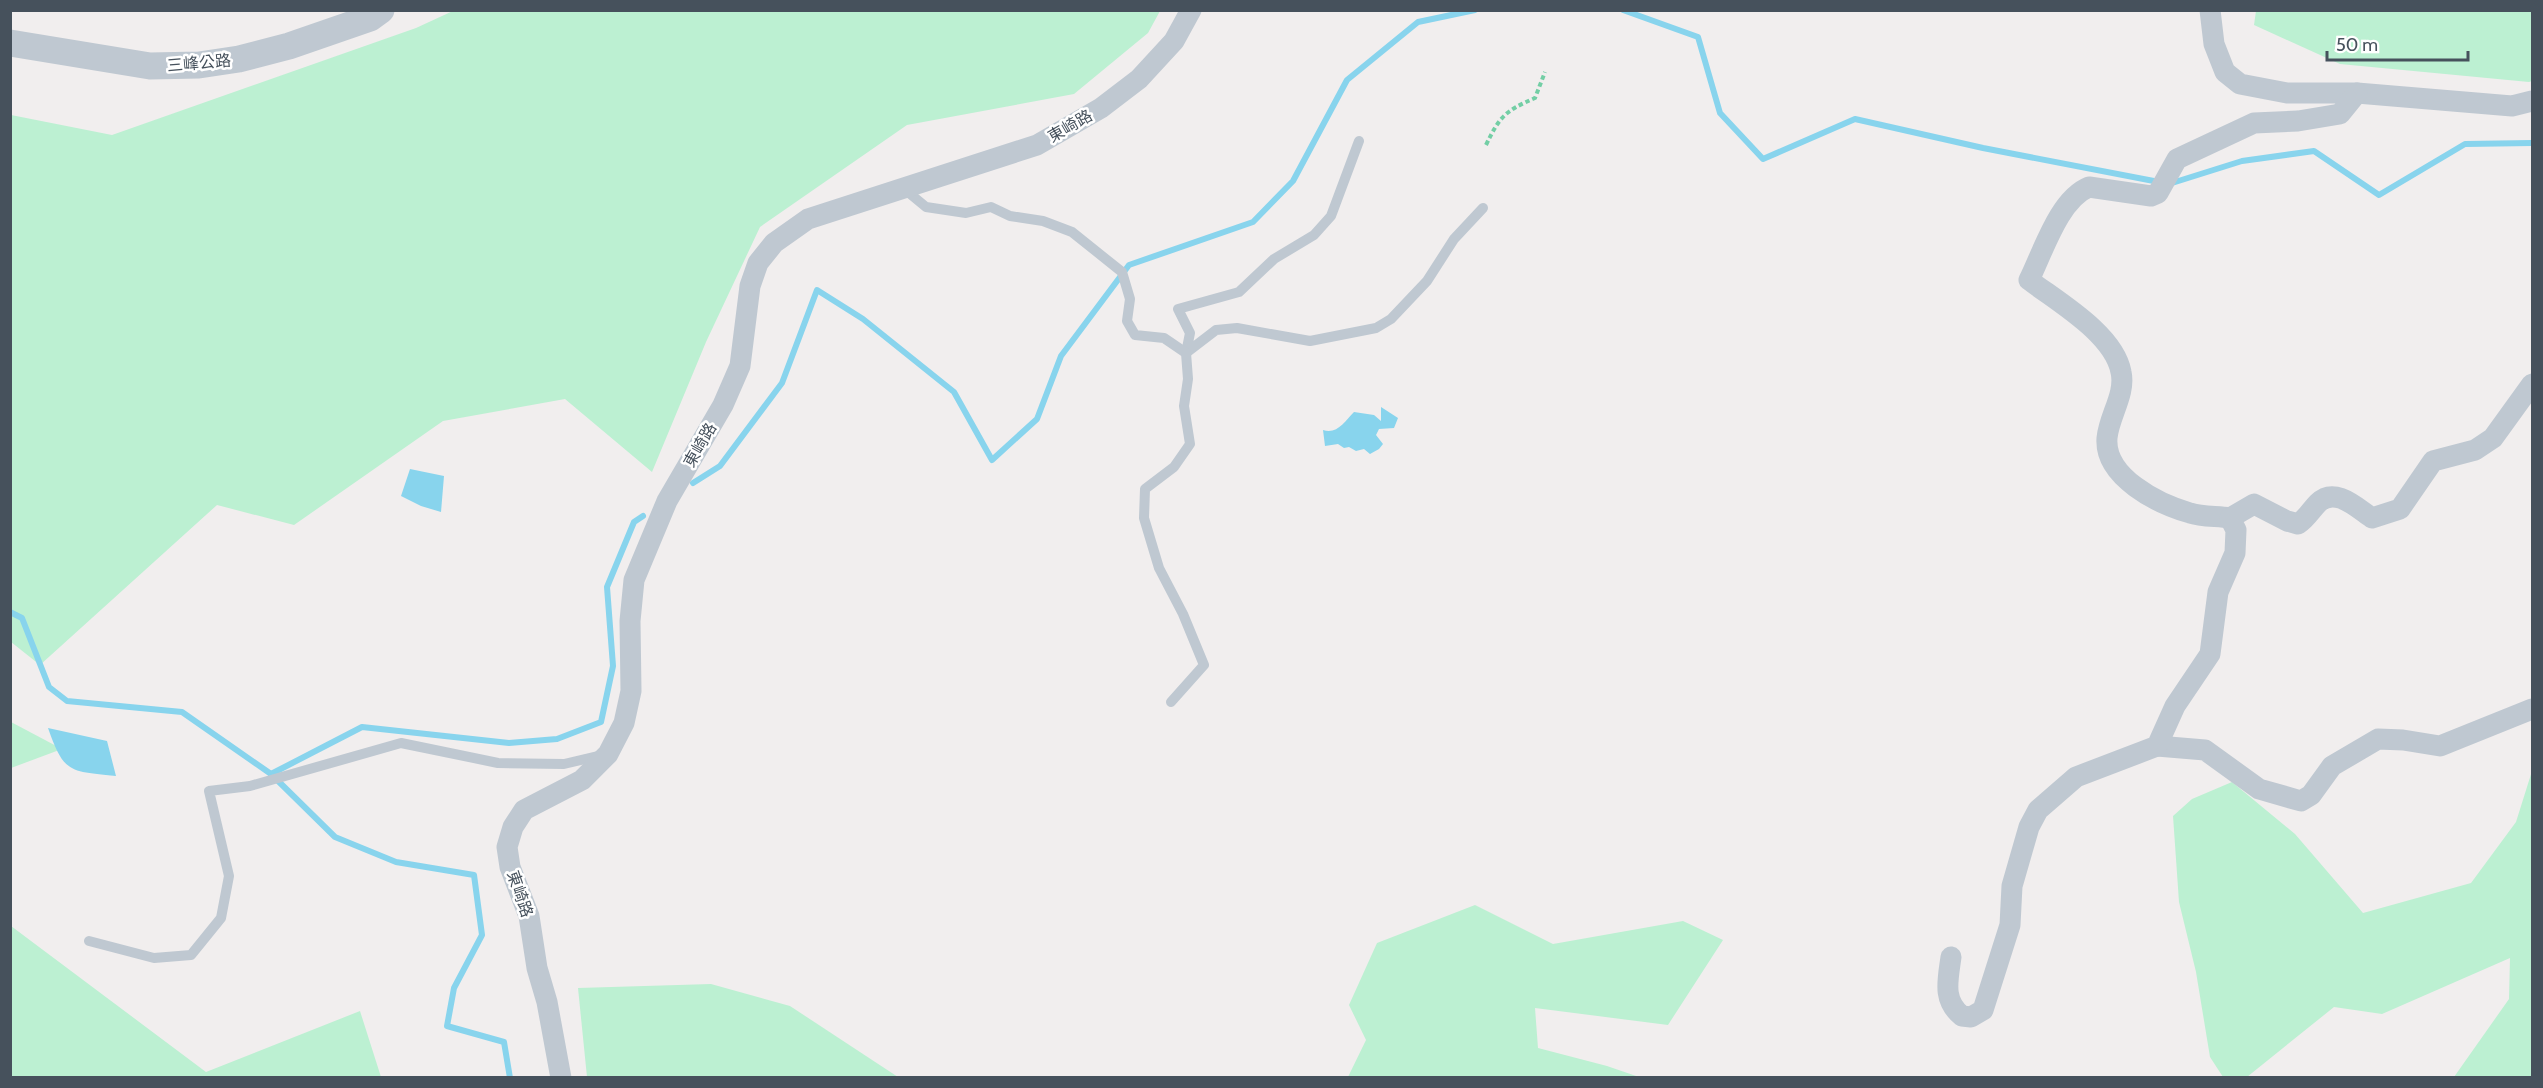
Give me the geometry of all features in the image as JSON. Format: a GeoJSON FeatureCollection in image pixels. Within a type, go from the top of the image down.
{"type":"FeatureCollection","features":[{"type":"Feature","properties":{"kind":"street","name":"三峰公路"},"geometry":{"type":"LineString","coordinates":[[10,43],[150,66],[199,65],[239,59],[289,46],[370,18],[381,10]]}},
{"type":"Feature","properties":{"kind":"street","name":"東崎路"},"geometry":{"type":"LineString","coordinates":[[561,1077],[547,1002],[537,968],[529,916],[510,867],[507,847],[513,827],[524,810],[582,780],[608,754],[624,723],[631,691],[630,621],[634,580],[667,501],[723,405],[740,366],[750,286],[758,263],[774,243],[808,219],[1037,145],[1101,108],[1139,79],[1173,41],[1191,10]]}},
{"type":"Feature","properties":{"kind":"street"},"geometry":{"type":"LineString","coordinates":[[2210,10],[2218,53],[2225,72],[2240,84],[2287,93],[2357,93],[2512,106],[2532,100]]}},
{"type":"Feature","properties":{"kind":"street"},"geometry":{"type":"LineString","coordinates":[[2357,93],[2340,114],[2298,121],[2267,120],[2254,123],[2177,159],[2158,193],[2151,196],[2089,187],[2079,191],[2061,213],[2029,280],[2093,328],[2114,355],[2121,371],[2121,385],[2107,438],[2110,458],[2128,482],[2190,513],[2230,518],[2254,504],[2287,521],[2298,524],[2319,501],[2327,497],[2338,496],[2372,518],[2400,509],[2433,461],[2475,450],[2493,438],[2532,384]]}},
{"type":"Feature","properties":{"kind":"street"},"geometry":{"type":"LineString","coordinates":[[2157,746],[2175,706],[2210,654],[2218,592],[2235,553],[2236,530],[2230,518]]}},
{"type":"Feature","properties":{"kind":"street"},"geometry":{"type":"LineString","coordinates":[[1951,957],[1947,991],[1949,1000],[1962,1016],[1971,1017],[1983,1010],[2010,925],[2012,886],[2029,827],[2038,810],[2076,777],[2102,765],[2157,746],[2205,750],[2259,789],[2301,801],[2311,795],[2332,766],[2378,739],[2403,740],[2440,746],[2532,709]]}},
{"type":"Feature","properties":{"kind":"lane"},"geometry":{"type":"LineString","coordinates":[[1172,702],[1204,665],[1183,614],[1159,568],[1144,518],[1145,489],[1174,467],[1190,444],[1184,406],[1188,379],[1186,353],[1190,333],[1178,309],[1239,292],[1274,259],[1314,235],[1330,216],[1359,141]]}},
{"type":"Feature","properties":{"kind":"lane"},"geometry":{"type":"LineString","coordinates":[[902,187],[926,207],[966,213],[991,207],[1011,216],[1043,221],[1072,232],[1122,272],[1130,299],[1127,321],[1135,335],[1164,338],[1186,353]]}},
{"type":"Feature","properties":{"kind":"lane"},"geometry":{"type":"LineString","coordinates":[[1186,353],[1216,330],[1237,328],[1310,341],[1376,328],[1391,319],[1427,281],[1454,239],[1483,208]]}},
{"type":"Feature","properties":{"kind":"lane"},"geometry":{"type":"LineString","coordinates":[[89,941],[154,958],[191,955],[221,918],[229,876],[209,791],[262,782],[401,743],[498,763],[564,764],[608,754]]}},
{"type":"Feature","properties":{"kind":"path"},"geometry":{"type":"LineString","coordinates":[[1486,145],[1498,119],[1510,108],[1535,98],[1545,72]]}},
{"type":"Feature","properties":{"kind":"green space"},"geometry":{"type":"Polygon","coordinates":[[[455,10],[1160,11],[1148,33],[1074,94],[907,125],[760,227],[706,342],[652,472],[565,399],[443,421],[294,525],[217,505],[40,665],[11,642],[11,115],[112,135],[416,28],[455,10]]]}},
{"type":"Feature","properties":{"kind":"green space"},"geometry":{"type":"Polygon","coordinates":[[[2256,11],[2532,11],[2532,81],[2340,64],[2254,25],[2256,11]]]}},
{"type":"Feature","properties":{"kind":"green space"},"geometry":{"type":"Polygon","coordinates":[[[11,722],[62,749],[11,768],[11,722]]]}},
{"type":"Feature","properties":{"kind":"green space"},"geometry":{"type":"Polygon","coordinates":[[[2532,771],[2532,1077],[2454,1077],[2509,999],[2510,958],[2382,1014],[2334,1007],[2247,1077],[2223,1077],[2210,1057],[2196,972],[2179,902],[2173,816],[2192,799],[2232,782],[2295,834],[2363,913],[2471,883],[2516,822],[2532,771]]]}},
{"type":"Feature","properties":{"kind":"green space"},"geometry":{"type":"Polygon","coordinates":[[[1475,905],[1553,944],[1683,921],[1723,940],[1668,1025],[1535,1008],[1538,1048],[1639,1077],[1348,1077],[1366,1040],[1349,1005],[1377,943],[1475,905]]]}},
{"type":"Feature","properties":{"kind":"green space"},"geometry":{"type":"Polygon","coordinates":[[[11,926],[206,1072],[360,1011],[381,1077],[11,1077],[11,926]]]}},
{"type":"Feature","properties":{"kind":"green space"},"geometry":{"type":"Polygon","coordinates":[[[711,984],[790,1006],[898,1077],[587,1077],[578,988],[711,984]]]}},
{"type":"Feature","properties":{"kind":"water"},"geometry":{"type":"Polygon","coordinates":[[[1381,407],[1398,418],[1394,428],[1379,429],[1376,435],[1383,444],[1379,449],[1370,454],[1364,449],[1356,451],[1338,444],[1325,446],[1323,430],[1337,429],[1354,412],[1374,415],[1381,421],[1381,407]]]}},
{"type":"Feature","properties":{"kind":"water"},"geometry":{"type":"Polygon","coordinates":[[[410,469],[444,476],[441,512],[421,506],[401,496],[410,469]]]}},
{"type":"Feature","properties":{"kind":"water"},"geometry":{"type":"Polygon","coordinates":[[[48,728],[107,741],[116,776],[78,771],[71,767],[59,754],[48,728]]]}},
{"type":"Feature","properties":{"kind":"waterway"},"geometry":{"type":"LineString","coordinates":[[693,483],[720,466],[782,383],[817,290],[863,319],[954,392],[992,460],[1037,419],[1061,356],[1129,265],[1253,222],[1293,181],[1347,80],[1418,22],[1475,10]]}},
{"type":"Feature","properties":{"kind":"waterway"},"geometry":{"type":"LineString","coordinates":[[1623,10],[1698,37],[1720,113],[1763,159],[1855,119],[1983,148],[2159,182]]}},
{"type":"Feature","properties":{"kind":"waterway"},"geometry":{"type":"LineString","coordinates":[[2172,183],[2242,161],[2314,151],[2379,195],[2465,144],[2532,143]]}},
{"type":"Feature","properties":{"kind":"waterway"},"geometry":{"type":"LineString","coordinates":[[510,1078],[504,1042],[447,1026],[454,988],[482,935],[474,875],[396,862],[335,837],[271,774],[362,727],[509,743],[557,739],[601,722],[613,666],[607,587],[634,522],[643,516]]}},
{"type":"Feature","properties":{"kind":"waterway"},"geometry":{"type":"LineString","coordinates":[[10,612],[22,618],[49,687],[67,701],[182,712],[271,774]]}}]}
